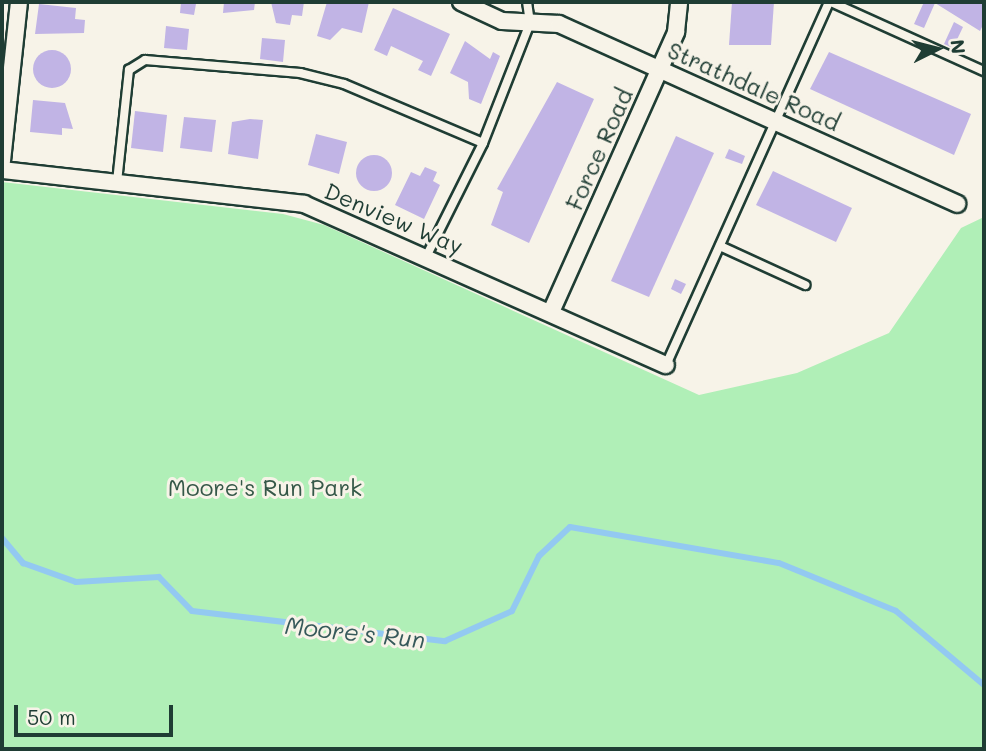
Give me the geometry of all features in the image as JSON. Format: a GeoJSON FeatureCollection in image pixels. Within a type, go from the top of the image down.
{"type":"FeatureCollection","features":[{"type":"Feature","properties":{"kind":"street"},"geometry":{"type":"LineString","coordinates":[[2,161],[19,2]]}},
{"type":"Feature","properties":{"kind":"street","name":"Strathdale Road"},"geometry":{"type":"LineString","coordinates":[[461,2],[502,21],[559,24],[957,204]]}},
{"type":"Feature","properties":{"kind":"street","name":"Force Road"},"geometry":{"type":"LineString","coordinates":[[551,312],[676,32],[679,2]]}},
{"type":"Feature","properties":{"kind":"street","name":"Denview Way"},"geometry":{"type":"LineString","coordinates":[[2,170],[304,204],[427,255],[666,365]]}},
{"type":"Feature","properties":{"kind":"lane"},"geometry":{"type":"LineString","coordinates":[[427,255],[483,143],[530,23],[527,2]]}},
{"type":"Feature","properties":{"kind":"lane"},"geometry":{"type":"LineString","coordinates":[[666,365],[830,2],[984,71]]}},
{"type":"Feature","properties":{"kind":"lane"},"geometry":{"type":"LineString","coordinates":[[117,182],[129,70],[145,60],[300,73],[344,83],[483,143]]}},
{"type":"Feature","properties":{"kind":"lane"},"geometry":{"type":"LineString","coordinates":[[720,246],[805,285]]}},
{"type":"Feature","properties":{"kind":"green space","name":"Moore's Run Park"},"geometry":{"type":"Polygon","coordinates":[[[2,182],[283,214],[324,225],[699,395],[797,373],[889,333],[961,228],[984,217],[984,749],[2,749],[2,182]]]}},
{"type":"Feature","properties":{"kind":"building"},"geometry":{"type":"Polygon","coordinates":[[[181,2],[207,2],[196,4],[194,15],[180,13],[181,2]]]}},
{"type":"Feature","properties":{"kind":"building"},"geometry":{"type":"Polygon","coordinates":[[[224,2],[255,2],[254,10],[223,13],[224,2]]]}},
{"type":"Feature","properties":{"kind":"building"},"geometry":{"type":"Polygon","coordinates":[[[271,2],[304,2],[302,16],[292,15],[290,25],[276,23],[271,2]]]}},
{"type":"Feature","properties":{"kind":"building"},"geometry":{"type":"Polygon","coordinates":[[[327,2],[369,2],[362,33],[342,28],[330,40],[317,36],[327,2]]]}},
{"type":"Feature","properties":{"kind":"building"},"geometry":{"type":"Polygon","coordinates":[[[732,2],[774,2],[771,45],[729,45],[732,2]]]}},
{"type":"Feature","properties":{"kind":"building"},"geometry":{"type":"Polygon","coordinates":[[[924,2],[984,2],[984,23],[980,31],[935,3],[924,28],[914,24],[924,2]]]}},
{"type":"Feature","properties":{"kind":"building"},"geometry":{"type":"Polygon","coordinates":[[[39,4],[76,8],[75,19],[85,20],[84,33],[35,34],[39,4]]]}},
{"type":"Feature","properties":{"kind":"building"},"geometry":{"type":"Polygon","coordinates":[[[393,8],[450,34],[431,76],[418,70],[423,61],[391,46],[387,56],[374,50],[393,8]]]}},
{"type":"Feature","properties":{"kind":"building"},"geometry":{"type":"Polygon","coordinates":[[[954,22],[963,27],[953,48],[944,44],[954,22]]]}},
{"type":"Feature","properties":{"kind":"building"},"geometry":{"type":"Polygon","coordinates":[[[166,26],[189,29],[187,50],[164,48],[166,26]]]}},
{"type":"Feature","properties":{"kind":"building"},"geometry":{"type":"Polygon","coordinates":[[[262,38],[285,40],[283,62],[260,59],[262,38]]]}},
{"type":"Feature","properties":{"kind":"building"},"geometry":{"type":"Polygon","coordinates":[[[465,41],[490,59],[493,52],[500,56],[481,104],[469,99],[468,82],[450,73],[465,41]]]}},
{"type":"Feature","properties":{"kind":"building"},"geometry":{"type":"Polygon","coordinates":[[[52,50],[65,56],[71,69],[65,82],[52,88],[39,82],[33,69],[39,56],[52,50]]]}},
{"type":"Feature","properties":{"kind":"building"},"geometry":{"type":"Polygon","coordinates":[[[829,52],[971,114],[954,155],[810,89],[829,52]]]}},
{"type":"Feature","properties":{"kind":"building"},"geometry":{"type":"Polygon","coordinates":[[[557,82],[594,99],[529,243],[491,225],[503,192],[497,189],[557,82]]]}},
{"type":"Feature","properties":{"kind":"building"},"geometry":{"type":"Polygon","coordinates":[[[33,100],[65,103],[73,129],[62,128],[62,135],[30,132],[33,100]]]}},
{"type":"Feature","properties":{"kind":"building"},"geometry":{"type":"Polygon","coordinates":[[[135,111],[167,115],[163,152],[131,148],[135,111]]]}},
{"type":"Feature","properties":{"kind":"building"},"geometry":{"type":"Polygon","coordinates":[[[184,117],[216,120],[212,152],[180,148],[184,117]]]}},
{"type":"Feature","properties":{"kind":"building"},"geometry":{"type":"Polygon","coordinates":[[[263,120],[258,159],[228,154],[232,122],[263,120]]]}},
{"type":"Feature","properties":{"kind":"building"},"geometry":{"type":"Polygon","coordinates":[[[316,134],[347,142],[339,174],[308,165],[316,134]]]}},
{"type":"Feature","properties":{"kind":"building"},"geometry":{"type":"Polygon","coordinates":[[[676,136],[714,153],[649,297],[611,281],[676,136]]]}},
{"type":"Feature","properties":{"kind":"building"},"geometry":{"type":"Polygon","coordinates":[[[729,149],[745,156],[742,164],[725,158],[729,149]]]}},
{"type":"Feature","properties":{"kind":"building"},"geometry":{"type":"Polygon","coordinates":[[[374,155],[387,160],[392,173],[387,186],[374,191],[361,186],[356,173],[361,160],[374,155]]]}},
{"type":"Feature","properties":{"kind":"building"},"geometry":{"type":"Polygon","coordinates":[[[425,167],[437,172],[433,181],[440,185],[424,219],[395,205],[411,172],[420,176],[425,167]]]}},
{"type":"Feature","properties":{"kind":"building"},"geometry":{"type":"Polygon","coordinates":[[[773,171],[852,208],[836,242],[756,205],[773,171]]]}},
{"type":"Feature","properties":{"kind":"building"},"geometry":{"type":"Polygon","coordinates":[[[675,279],[686,284],[681,294],[671,289],[675,279]]]}},
{"type":"Feature","properties":{"kind":"waterway","name":"Moore's Run"},"geometry":{"type":"LineString","coordinates":[[2,538],[23,563],[76,582],[159,577],[192,611],[445,641],[512,611],[539,556],[570,527],[779,563],[896,611],[984,685]]}}]}
